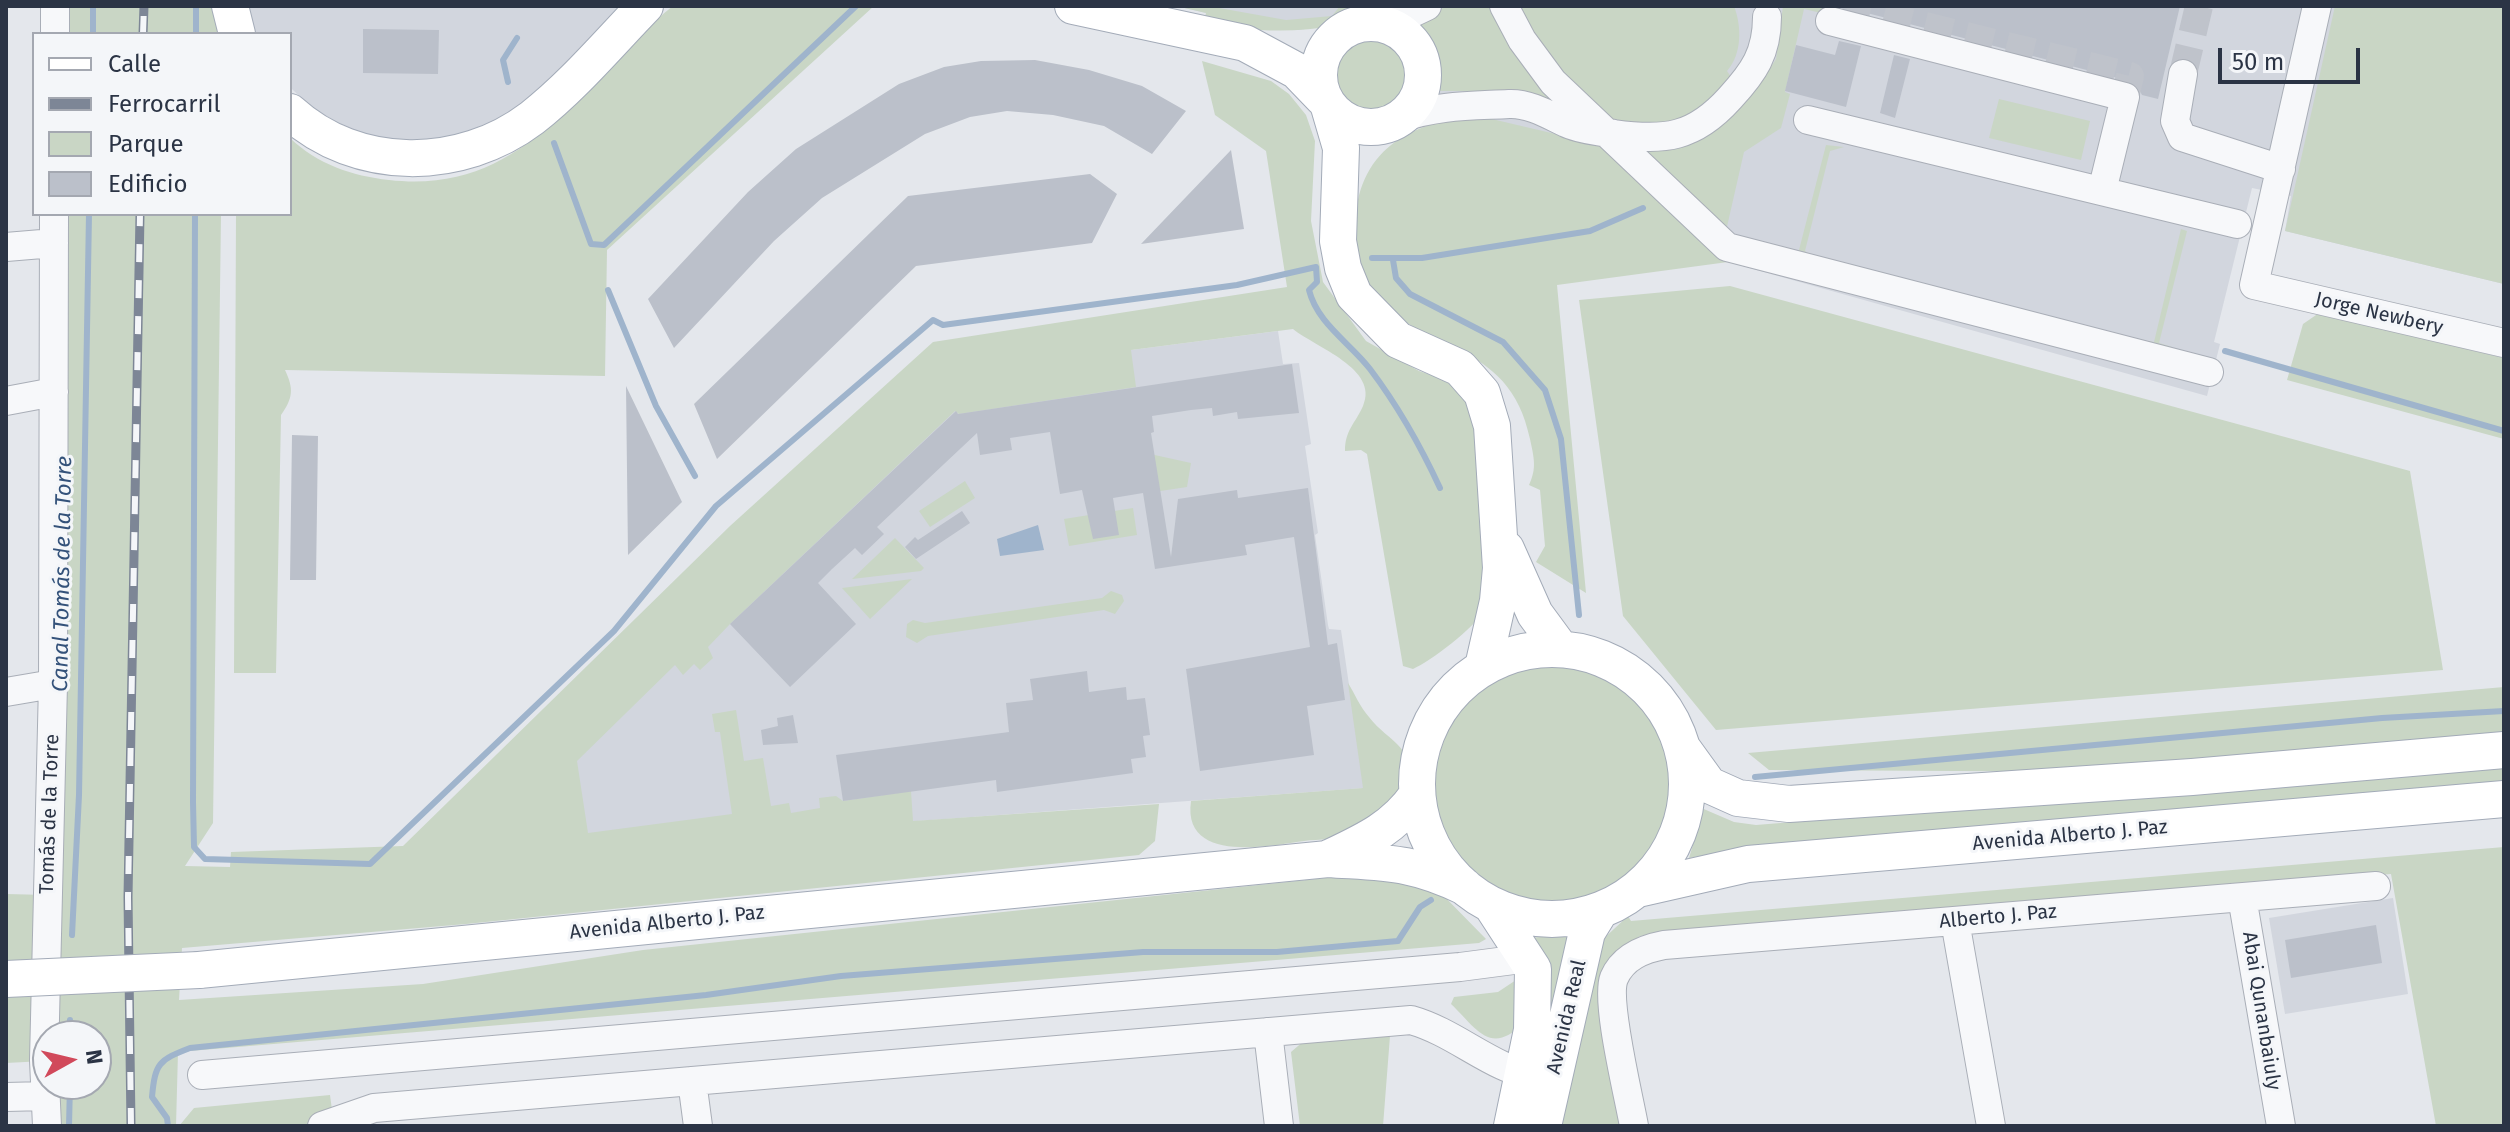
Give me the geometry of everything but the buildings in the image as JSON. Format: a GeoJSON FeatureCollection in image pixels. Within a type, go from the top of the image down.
{"type":"FeatureCollection","features":[{"type":"Feature","properties":{"kind":"main road"},"geometry":{"type":"LineString","coordinates":[[230,6],[236,32]]}},
{"type":"Feature","properties":{"kind":"main road"},"geometry":{"type":"LineString","coordinates":[[292,113],[338,144],[362,152],[413,159],[464,152],[488,144],[532,118],[645,6]]}},
{"type":"Feature","properties":{"kind":"main road"},"geometry":{"type":"LineString","coordinates":[[1073,6],[1245,43],[1297,71],[1326,103],[1355,126],[1394,122]]}},
{"type":"Feature","properties":{"kind":"main road"},"geometry":{"type":"LineString","coordinates":[[1245,43],[1344,30],[1411,12],[1411,41],[1423,67],[1419,96],[1362,155],[1340,192]]}},
{"type":"Feature","properties":{"kind":"main road"},"geometry":{"type":"LineString","coordinates":[[1344,30],[1323,52],[1318,74],[1341,148],[1338,241],[1343,268],[1354,295],[1398,340],[1460,368],[1482,393],[1492,426],[1500,534],[1498,601],[1483,667]]}},
{"type":"Feature","properties":{"kind":"main road"},"geometry":{"type":"LineString","coordinates":[[1500,534],[1528,601],[1560,648]]}},
{"type":"Feature","properties":{"kind":"main road"},"geometry":{"type":"LineString","coordinates":[[1683,749],[1687,780],[1685,811],[1675,840],[1660,867],[1638,889],[1600,911],[1570,918],[1536,919],[1478,897],[1435,851],[1425,830],[1417,795],[1422,747],[1431,723],[1453,692],[1483,667],[1520,652],[1560,648],[1593,654],[1623,668],[1656,697],[1672,722],[1683,749],[1709,785],[1738,798],[1789,804],[2192,777],[2504,750]]}},
{"type":"Feature","properties":{"kind":"main road","name":"Avenida Alberto J. Paz"},"geometry":{"type":"LineString","coordinates":[[1328,859],[1384,832],[1404,814],[1417,795]]}},
{"type":"Feature","properties":{"kind":"main road","name":"Avenida Alberto J. Paz"},"geometry":{"type":"LineString","coordinates":[[1638,889],[1711,869],[1748,864],[2504,799]]}},
{"type":"Feature","properties":{"kind":"main road","name":"Avenida Alberto J. Paz"},"geometry":{"type":"LineString","coordinates":[[6,979],[199,970],[1328,859],[1408,864],[1428,869],[1478,897]]}},
{"type":"Feature","properties":{"kind":"main road","name":"Avenida Real"},"geometry":{"type":"LineString","coordinates":[[1478,897],[1529,958],[1535,999],[1537,1078],[1543,1126]]}},
{"type":"Feature","properties":{"kind":"main road","name":"Avenida Real"},"geometry":{"type":"LineString","coordinates":[[1512,1126],[1537,1078],[1587,932],[1600,911]]}},
{"type":"Feature","properties":{"kind":"street"},"geometry":{"type":"LineString","coordinates":[[55,6],[55,32]]}},
{"type":"Feature","properties":{"kind":"street"},"geometry":{"type":"LineString","coordinates":[[1504,6],[1537,61],[1605,132],[1727,247],[1744,254],[2209,372]]}},
{"type":"Feature","properties":{"kind":"street"},"geometry":{"type":"LineString","coordinates":[[2183,74],[2175,121],[2182,137],[2281,169],[2317,6]]}},
{"type":"Feature","properties":{"kind":"street"},"geometry":{"type":"LineString","coordinates":[[1394,122],[1438,107],[1465,104],[1494,108],[1505,117],[1553,127],[1567,124],[1642,138],[1660,138],[1688,131],[1727,102],[1763,56],[1767,17]]}},
{"type":"Feature","properties":{"kind":"street"},"geometry":{"type":"LineString","coordinates":[[1830,21],[2125,97],[2102,191]]}},
{"type":"Feature","properties":{"kind":"street"},"geometry":{"type":"LineString","coordinates":[[1808,120],[2237,224]]}},
{"type":"Feature","properties":{"kind":"street","name":"Jorge Newbery"},"geometry":{"type":"LineString","coordinates":[[2281,169],[2254,285],[2504,343]]}},
{"type":"Feature","properties":{"kind":"street","name":"Tomás de la Torre"},"geometry":{"type":"LineString","coordinates":[[47,1020],[53,684],[54,216]]}},
{"type":"Feature","properties":{"kind":"street"},"geometry":{"type":"LineString","coordinates":[[6,247],[54,243]]}},
{"type":"Feature","properties":{"kind":"street"},"geometry":{"type":"LineString","coordinates":[[6,401],[54,392]]}},
{"type":"Feature","properties":{"kind":"street"},"geometry":{"type":"LineString","coordinates":[[6,692],[53,684]]}},
{"type":"Feature","properties":{"kind":"street","name":"Alberto J. Paz"},"geometry":{"type":"LineString","coordinates":[[1634,1126],[1613,1008],[1613,980],[1624,963],[1641,949],[2376,886]]}},
{"type":"Feature","properties":{"kind":"street","name":"Abai Qunanbaiuly"},"geometry":{"type":"LineString","coordinates":[[2242,897],[2281,1126]]}},
{"type":"Feature","properties":{"kind":"street"},"geometry":{"type":"LineString","coordinates":[[1955,921],[1991,1126]]}},
{"type":"Feature","properties":{"kind":"street"},"geometry":{"type":"LineString","coordinates":[[202,1075],[1444,969],[1529,958]]}},
{"type":"Feature","properties":{"kind":"street"},"geometry":{"type":"LineString","coordinates":[[322,1126],[374,1108],[1411,1020],[1428,1025],[1494,1064],[1537,1078]]}},
{"type":"Feature","properties":{"kind":"street"},"geometry":{"type":"LineString","coordinates":[[1268,1032],[1279,1126]]}},
{"type":"Feature","properties":{"kind":"street"},"geometry":{"type":"LineString","coordinates":[[692,1081],[698,1126]]}},
{"type":"Feature","properties":{"kind":"street"},"geometry":{"type":"LineString","coordinates":[[6,1097],[32,1096]]}},
{"type":"Feature","properties":{"kind":"street","name":"Tomás de la Torre"},"geometry":{"type":"LineString","coordinates":[[46,1100],[47,1126]]}},
{"type":"Feature","properties":{"kind":"shaded area"},"geometry":{"type":"Polygon","coordinates":[[[247,6],[625,6],[544,94],[464,139],[395,143],[351,130],[311,107],[292,89],[292,32],[255,32],[247,6]]]}},
{"type":"Feature","properties":{"kind":"shaded area"},"geometry":{"type":"Polygon","coordinates":[[[1176,6],[1393,6],[1343,23],[1299,30],[1204,23],[1206,13],[1176,6]]]}},
{"type":"Feature","properties":{"kind":"shaded area"},"geometry":{"type":"Polygon","coordinates":[[[1400,6],[2504,6],[2504,284],[2285,231],[2291,196],[2252,188],[2214,342],[2220,344],[2207,396],[1728,262],[1440,119],[1438,77],[1432,50],[1400,6]]]}},
{"type":"Feature","properties":{"kind":"shaded area"},"geometry":{"type":"Polygon","coordinates":[[[1278,331],[1283,364],[1299,363],[1311,444],[1305,446],[1328,625],[1329,629],[1341,630],[1364,788],[742,834],[432,868],[945,374],[1278,331]]]}},
{"type":"Feature","properties":{"kind":"shaded area"},"geometry":{"type":"Polygon","coordinates":[[[2393,898],[2408,994],[2285,1014],[2269,918],[2393,898]]]}},
{"type":"Feature","properties":{"kind":"green space"},"geometry":{"type":"Polygon","coordinates":[[[55,6],[230,6],[236,32],[55,32],[55,6]]]}},
{"type":"Feature","properties":{"kind":"green space"},"geometry":{"type":"Polygon","coordinates":[[[673,6],[874,6],[607,250],[605,376],[285,370],[291,393],[281,415],[276,673],[234,673],[236,216],[292,216],[292,140],[323,162],[375,178],[438,180],[479,170],[516,151],[549,126],[673,6]]]}},
{"type":"Feature","properties":{"kind":"green space"},"geometry":{"type":"Polygon","coordinates":[[[1176,6],[1208,6],[1286,20],[1332,16],[1340,6],[1393,6],[1347,23],[1276,31],[1204,23],[1206,13],[1176,6]]]}},
{"type":"Feature","properties":{"kind":"green space"},"geometry":{"type":"Polygon","coordinates":[[[1446,6],[1491,6],[1567,112],[1478,91],[1436,91],[1434,56],[1413,27],[1446,6]]]}},
{"type":"Feature","properties":{"kind":"green space"},"geometry":{"type":"Polygon","coordinates":[[[1516,6],[1734,6],[1739,40],[1736,57],[1727,71],[1731,77],[1704,104],[1680,119],[1653,125],[1615,125],[1558,70],[1516,6]]]}},
{"type":"Feature","properties":{"kind":"green space"},"geometry":{"type":"Polygon","coordinates":[[[1783,6],[1817,6],[1835,10],[1834,16],[1804,9],[1785,92],[1790,94],[1781,128],[1744,152],[1726,231],[1644,150],[1682,147],[1743,99],[1764,78],[1776,59],[1783,6]]]}},
{"type":"Feature","properties":{"kind":"green space"},"geometry":{"type":"Polygon","coordinates":[[[2335,6],[2504,6],[2504,284],[2285,231],[2335,6]]]}},
{"type":"Feature","properties":{"kind":"green space"},"geometry":{"type":"Polygon","coordinates":[[[1371,33],[1387,36],[1400,45],[1409,58],[1412,74],[1409,90],[1400,103],[1387,112],[1371,115],[1355,112],[1342,103],[1333,90],[1330,74],[1333,58],[1342,45],[1355,36],[1371,33]]]}},
{"type":"Feature","properties":{"kind":"green space"},"geometry":{"type":"Polygon","coordinates":[[[1202,61],[1271,81],[1289,94],[1306,115],[1315,141],[1311,221],[1323,282],[1366,341],[1419,371],[1452,382],[1467,400],[1474,419],[1484,517],[1486,593],[1479,617],[1441,652],[1413,669],[1403,666],[1367,454],[1361,450],[1345,451],[1349,432],[1363,406],[1366,393],[1362,381],[1343,360],[1293,329],[1131,350],[1136,387],[959,414],[955,411],[730,624],[708,647],[713,658],[700,670],[694,664],[683,675],[675,665],[577,761],[588,833],[732,814],[720,732],[715,732],[712,714],[736,710],[744,761],[763,758],[771,806],[789,803],[791,813],[820,808],[819,798],[836,796],[843,801],[911,791],[913,821],[1159,804],[1155,841],[1139,855],[466,924],[182,948],[179,1000],[423,984],[643,950],[1363,874],[1437,889],[1486,939],[1479,943],[178,1052],[176,1126],[47,1126],[46,1100],[112,1100],[112,1020],[32,1020],[32,1062],[6,1063],[6,894],[47,895],[54,216],[221,216],[213,823],[185,866],[230,867],[231,852],[403,846],[730,526],[933,342],[1287,287],[1266,151],[1215,115],[1202,61]]]}},
{"type":"Feature","properties":{"kind":"green space"},"geometry":{"type":"Polygon","coordinates":[[[1999,99],[2090,121],[2081,160],[1989,138],[1999,99]]]}},
{"type":"Feature","properties":{"kind":"green space"},"geometry":{"type":"Polygon","coordinates":[[[1479,116],[1598,144],[1728,262],[1557,285],[1586,593],[1536,562],[1545,546],[1540,490],[1529,485],[1534,457],[1519,406],[1503,382],[1483,364],[1392,312],[1368,284],[1357,253],[1355,228],[1358,201],[1365,179],[1376,160],[1409,133],[1454,119],[1479,116]]]}},
{"type":"Feature","properties":{"kind":"green space"},"geometry":{"type":"Polygon","coordinates":[[[1826,145],[1844,147],[1830,151],[1805,251],[1817,260],[1800,255],[1799,250],[1826,145]]]}},
{"type":"Feature","properties":{"kind":"green space"},"geometry":{"type":"Polygon","coordinates":[[[2181,229],[2187,231],[2159,343],[2172,347],[2173,351],[2140,340],[2154,342],[2181,229]]]}},
{"type":"Feature","properties":{"kind":"green space"},"geometry":{"type":"Polygon","coordinates":[[[1730,286],[2410,471],[2443,670],[1716,730],[1623,616],[1579,300],[1730,286]]]}},
{"type":"Feature","properties":{"kind":"green space"},"geometry":{"type":"Polygon","coordinates":[[[2319,313],[2504,358],[2504,439],[2287,380],[2303,324],[2319,313]]]}},
{"type":"Feature","properties":{"kind":"green space"},"geometry":{"type":"Polygon","coordinates":[[[1141,452],[1191,463],[1187,487],[1147,493],[1141,452]]]}},
{"type":"Feature","properties":{"kind":"green space"},"geometry":{"type":"Polygon","coordinates":[[[965,481],[975,498],[930,527],[919,511],[965,481]]]}},
{"type":"Feature","properties":{"kind":"green space"},"geometry":{"type":"Polygon","coordinates":[[[1133,508],[1137,535],[1069,546],[1064,519],[1133,508]]]}},
{"type":"Feature","properties":{"kind":"green space"},"geometry":{"type":"Polygon","coordinates":[[[895,538],[924,568],[921,571],[852,579],[895,538]]]}},
{"type":"Feature","properties":{"kind":"green space"},"geometry":{"type":"Polygon","coordinates":[[[912,579],[870,619],[842,588],[912,579]]]}},
{"type":"Feature","properties":{"kind":"green space"},"geometry":{"type":"Polygon","coordinates":[[[1111,591],[1122,595],[1124,601],[1115,614],[1104,610],[928,636],[917,643],[906,637],[907,624],[913,620],[925,623],[1102,598],[1111,591]]]}},
{"type":"Feature","properties":{"kind":"green space"},"geometry":{"type":"Polygon","coordinates":[[[1553,666],[1576,668],[1598,675],[1619,686],[1636,701],[1651,718],[1662,739],[1669,761],[1669,807],[1662,829],[1651,850],[1636,867],[1619,882],[1598,893],[1576,900],[1553,902],[1530,900],[1508,893],[1487,882],[1470,867],[1455,850],[1444,829],[1437,807],[1435,784],[1437,761],[1444,739],[1455,718],[1470,701],[1487,686],[1508,675],[1530,668],[1553,666]]]}},
{"type":"Feature","properties":{"kind":"green space"},"geometry":{"type":"Polygon","coordinates":[[[1348,683],[1366,713],[1403,751],[1409,770],[1409,784],[1368,824],[1348,836],[1250,847],[1214,843],[1200,835],[1192,821],[1191,801],[1363,788],[1348,683]]]}},
{"type":"Feature","properties":{"kind":"green space"},"geometry":{"type":"Polygon","coordinates":[[[2504,687],[2504,738],[2143,772],[1769,770],[1748,753],[2504,687]]]}},
{"type":"Feature","properties":{"kind":"green space"},"geometry":{"type":"Polygon","coordinates":[[[2504,764],[2504,783],[1723,852],[1689,858],[1699,825],[1699,807],[1734,822],[1756,825],[2504,764]]]}},
{"type":"Feature","properties":{"kind":"green space"},"geometry":{"type":"Polygon","coordinates":[[[2504,847],[2504,1126],[2436,1126],[2391,874],[1640,936],[1615,953],[1622,1126],[1556,1126],[1601,941],[1628,916],[1631,921],[2504,847]]]}},
{"type":"Feature","properties":{"kind":"green space"},"geometry":{"type":"Polygon","coordinates":[[[1579,933],[1549,1069],[1530,938],[1579,933]]]}},
{"type":"Feature","properties":{"kind":"green space"},"geometry":{"type":"Polygon","coordinates":[[[1522,976],[1524,1022],[1502,1037],[1485,1036],[1451,1004],[1454,997],[1498,992],[1522,976]]]}},
{"type":"Feature","properties":{"kind":"green space"},"geometry":{"type":"Polygon","coordinates":[[[1390,1036],[1383,1126],[1300,1126],[1291,1052],[1305,1040],[1390,1036]]]}},
{"type":"Feature","properties":{"kind":"green space"},"geometry":{"type":"Polygon","coordinates":[[[330,1095],[332,1110],[303,1126],[179,1126],[194,1108],[330,1095]]]}},
{"type":"Feature","properties":{"kind":"water"},"geometry":{"type":"Polygon","coordinates":[[[1038,525],[1044,550],[1000,556],[997,539],[1038,525]]]}},
{"type":"Feature","properties":{"kind":"waterway","name":"Canal Tomás de la Torre"},"geometry":{"type":"LineString","coordinates":[[93,6],[93,32]]}},
{"type":"Feature","properties":{"kind":"waterway"},"geometry":{"type":"LineString","coordinates":[[196,6],[196,32]]}},
{"type":"Feature","properties":{"kind":"waterway"},"geometry":{"type":"LineString","coordinates":[[554,143],[591,244],[604,245],[856,6]]}},
{"type":"Feature","properties":{"kind":"waterway"},"geometry":{"type":"LineString","coordinates":[[508,82],[503,60],[517,38]]}},
{"type":"Feature","properties":{"kind":"waterway"},"geometry":{"type":"LineString","coordinates":[[1372,258],[1422,258],[1590,231],[1643,208]]}},
{"type":"Feature","properties":{"kind":"waterway","name":"Canal Tomás de la Torre"},"geometry":{"type":"LineString","coordinates":[[72,935],[79,795],[89,216]]}},
{"type":"Feature","properties":{"kind":"waterway"},"geometry":{"type":"LineString","coordinates":[[195,216],[193,802],[194,847],[205,859],[370,864],[614,631],[716,506],[933,320],[943,325],[1237,285],[1316,267],[1317,282],[1309,290],[1319,313],[1380,383],[1408,427],[1440,488]]}},
{"type":"Feature","properties":{"kind":"waterway"},"geometry":{"type":"LineString","coordinates":[[1393,260],[1396,278],[1410,294],[1503,342],[1545,390],[1561,439],[1579,615]]}},
{"type":"Feature","properties":{"kind":"waterway"},"geometry":{"type":"LineString","coordinates":[[608,290],[656,406],[695,476]]}},
{"type":"Feature","properties":{"kind":"waterway"},"geometry":{"type":"LineString","coordinates":[[2225,351],[2504,431]]}},
{"type":"Feature","properties":{"kind":"waterway"},"geometry":{"type":"LineString","coordinates":[[1755,777],[2382,718],[2504,711]]}},
{"type":"Feature","properties":{"kind":"waterway"},"geometry":{"type":"LineString","coordinates":[[168,1126],[167,1118],[152,1097],[155,1077],[160,1064],[190,1048],[706,995],[841,976],[1143,952],[1277,952],[1398,941],[1420,907],[1431,900]]}},
{"type":"Feature","properties":{"kind":"waterway","name":"Canal Tomás de la Torre"},"geometry":{"type":"LineString","coordinates":[[69,1126],[70,1100]]}},
{"type":"Feature","properties":{"kind":"tunnel"},"geometry":{"type":"LineString","coordinates":[[1843,6],[2130,76],[2125,97]]}},
{"type":"Feature","properties":{"kind":"tunnel"},"geometry":{"type":"LineString","coordinates":[[2183,74],[2199,6]]}},
{"type":"Feature","properties":{"kind":"railway"},"geometry":{"type":"LineString","coordinates":[[143,32],[144,6]]}},
{"type":"Feature","properties":{"kind":"railway"},"geometry":{"type":"LineString","coordinates":[[131,1126],[128,897],[140,216]]}}]}
